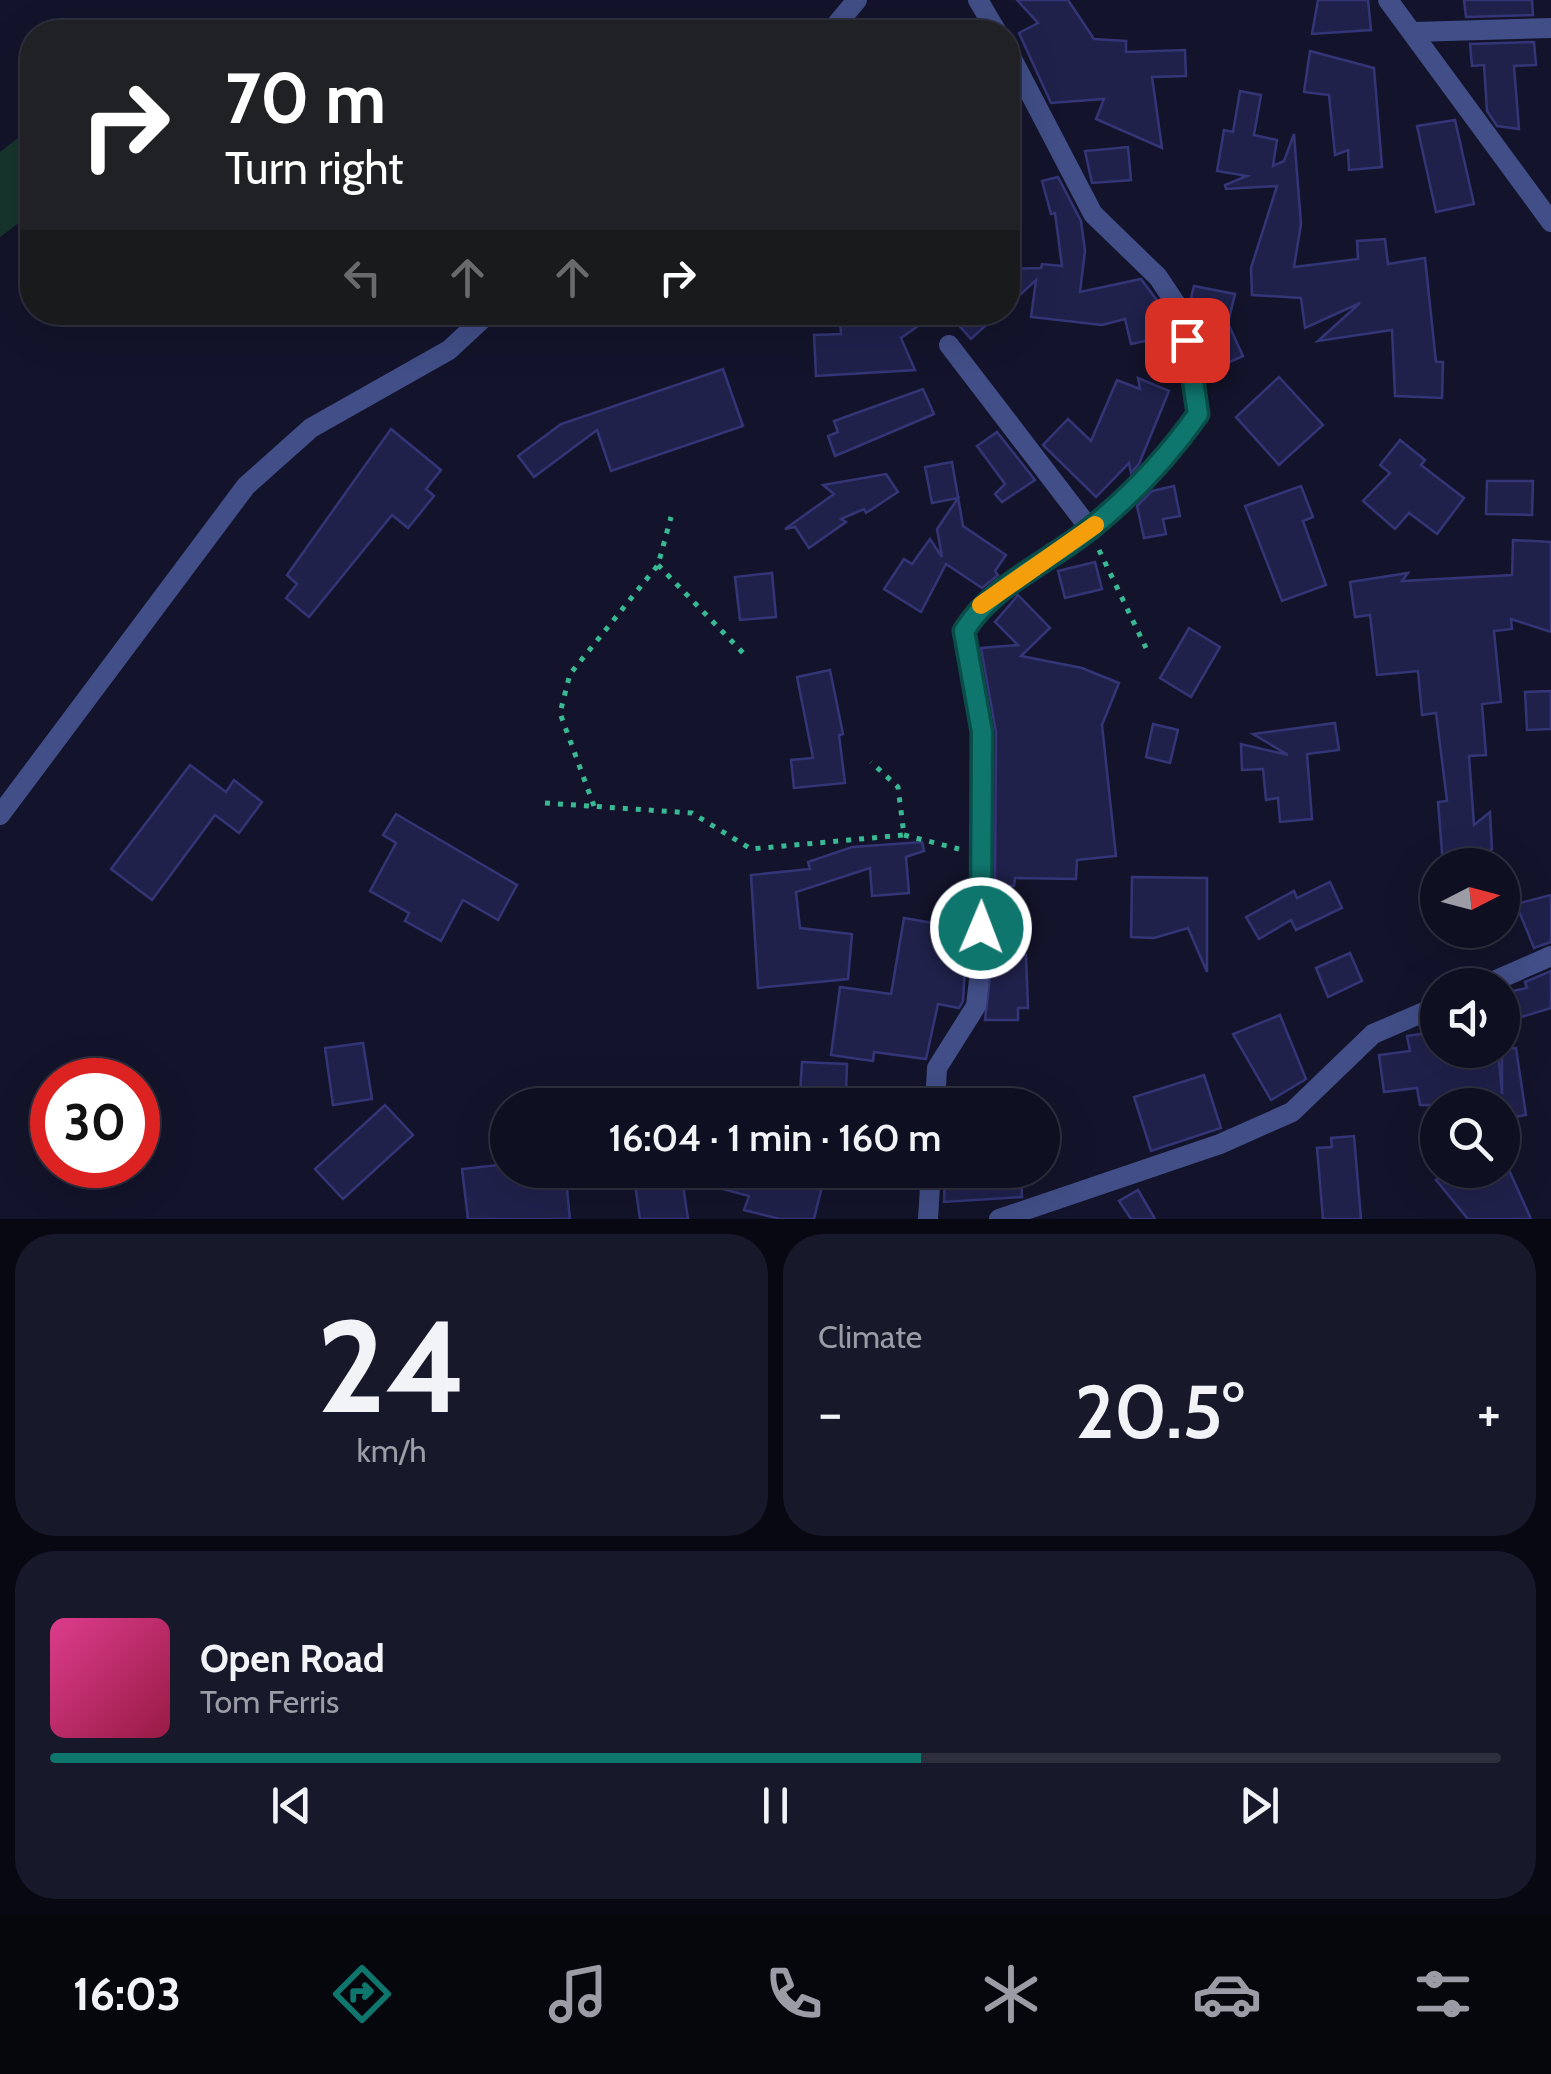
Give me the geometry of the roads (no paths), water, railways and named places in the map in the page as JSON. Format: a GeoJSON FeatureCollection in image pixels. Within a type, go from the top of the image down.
{"type":"FeatureCollection","features":[{"type":"Feature","properties":{"kind":"street"},"geometry":{"type":"LineString","coordinates":[[840,20],[858,0]]}},
{"type":"Feature","properties":{"kind":"street"},"geometry":{"type":"LineString","coordinates":[[1388,0],[1551,222]]}},
{"type":"Feature","properties":{"kind":"street"},"geometry":{"type":"LineString","coordinates":[[1413,32],[1551,28]]}},
{"type":"Feature","properties":{"kind":"street"},"geometry":{"type":"LineString","coordinates":[[936,1088],[937,1068],[976,1006],[982,732],[964,631],[978,608],[1090,529],[1164,462],[1198,414],[1190,354],[1176,304],[1158,277],[1092,214],[1020,74]]}},
{"type":"Feature","properties":{"kind":"street"},"geometry":{"type":"LineString","coordinates":[[0,815],[246,486],[310,428],[449,350],[476,325]]}},
{"type":"Feature","properties":{"kind":"street"},"geometry":{"type":"LineString","coordinates":[[948,346],[1090,529]]}},
{"type":"Feature","properties":{"kind":"street"},"geometry":{"type":"LineString","coordinates":[[1520,970],[1551,956]]}},
{"type":"Feature","properties":{"kind":"street"},"geometry":{"type":"LineString","coordinates":[[998,1219],[1220,1144],[1292,1112],[1309,1100],[1372,1034],[1420,1014]]}},
{"type":"Feature","properties":{"kind":"street"},"geometry":{"type":"LineString","coordinates":[[928,1219],[930,1188]]}}]}
